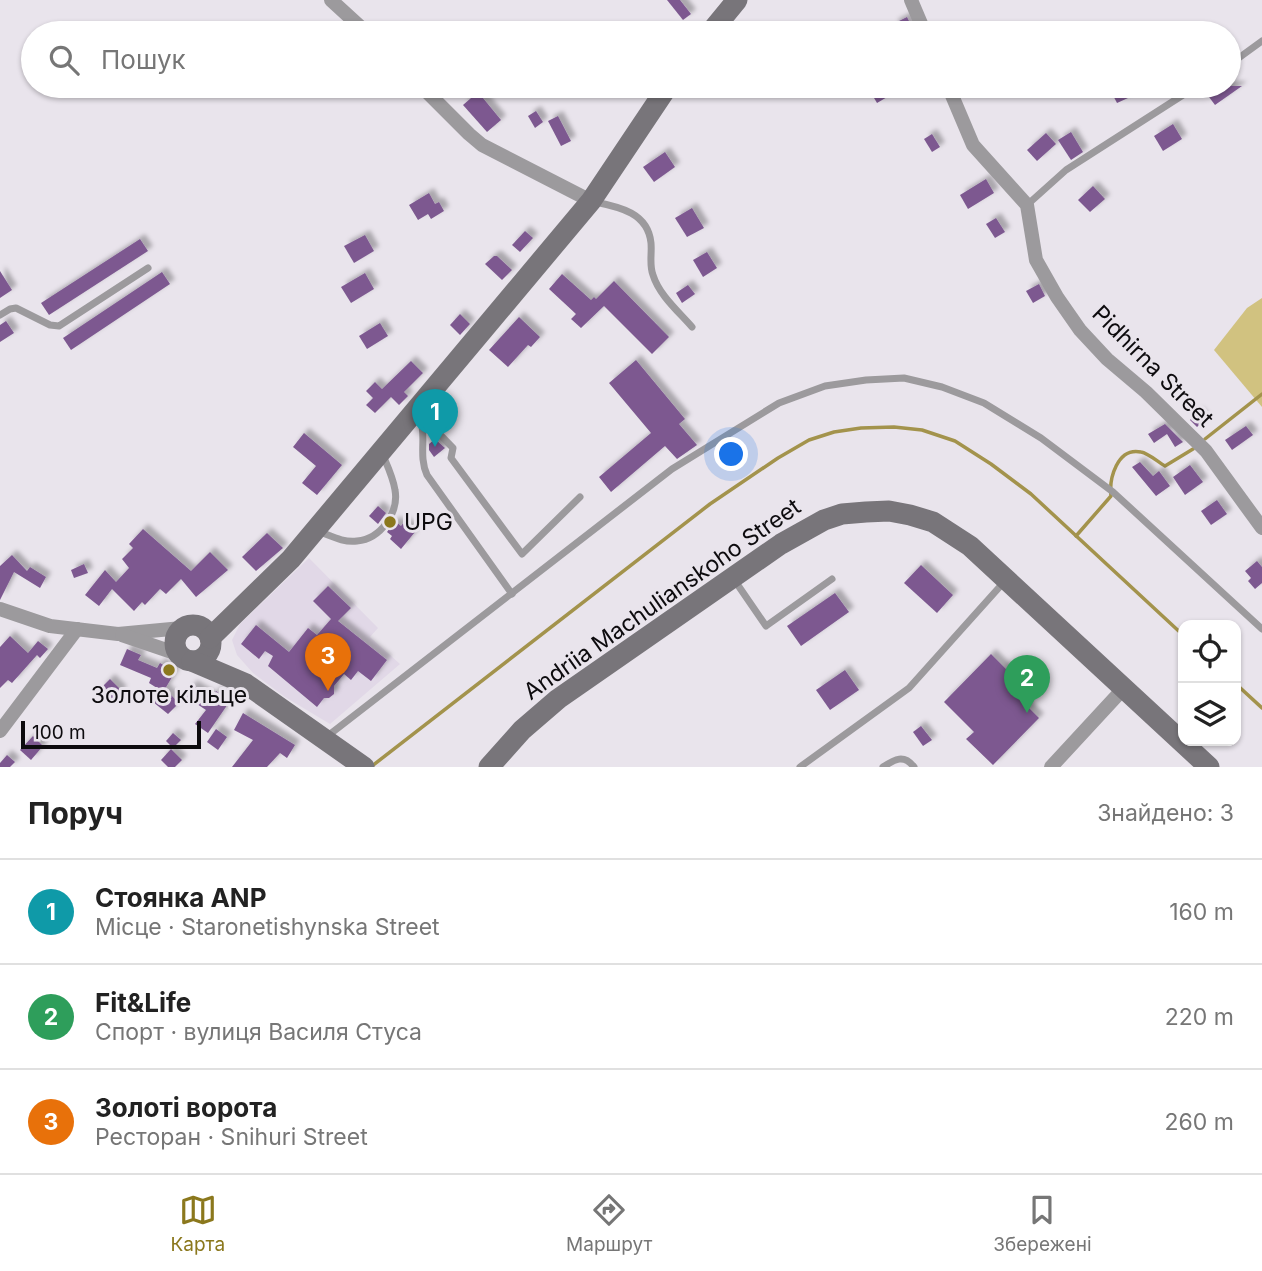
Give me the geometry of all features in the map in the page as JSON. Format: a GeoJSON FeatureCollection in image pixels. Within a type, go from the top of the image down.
{"type":"FeatureCollection","features":[{"type":"Feature","properties":{"kind":"main road"},"geometry":{"type":"LineString","coordinates":[[720,21],[737,0]]}},
{"type":"Feature","properties":{"kind":"main road"},"geometry":{"type":"LineString","coordinates":[[185,658],[204,657],[210,642],[236,612],[291,559],[316,530],[591,201],[660,98]]}},
{"type":"Feature","properties":{"kind":"main road","name":"Andriia Machulianskoho Street"},"geometry":{"type":"LineString","coordinates":[[489,767],[522,730],[558,699],[781,544],[824,520],[842,514],[889,512],[910,515],[950,531],[970,546],[1125,688],[1203,765]]}},
{"type":"Feature","properties":{"kind":"main road"},"geometry":{"type":"LineString","coordinates":[[236,612],[185,626],[178,632],[174,643],[185,658],[246,684],[364,767]]}},
{"type":"Feature","properties":{"kind":"main road"},"geometry":{"type":"LineString","coordinates":[[185,626],[200,626],[210,642],[246,684]]}},
{"type":"Feature","properties":{"kind":"street"},"geometry":{"type":"LineString","coordinates":[[331,0],[354,21]]}},
{"type":"Feature","properties":{"kind":"street"},"geometry":{"type":"LineString","coordinates":[[911,0],[920,21]]}},
{"type":"Feature","properties":{"kind":"street"},"geometry":{"type":"LineString","coordinates":[[433,98],[482,145],[591,201]]}},
{"type":"Feature","properties":{"kind":"street"},"geometry":{"type":"LineString","coordinates":[[953,98],[973,145],[1027,205]]}},
{"type":"Feature","properties":{"kind":"street","name":"Pidhirna Street"},"geometry":{"type":"LineString","coordinates":[[1027,205],[1037,260],[1057,297],[1080,330],[1206,452],[1262,528]]}},
{"type":"Feature","properties":{"kind":"street"},"geometry":{"type":"LineString","coordinates":[[0,609],[50,626],[117,634],[185,658]]}},
{"type":"Feature","properties":{"kind":"street"},"geometry":{"type":"LineString","coordinates":[[117,634],[185,626]]}},
{"type":"Feature","properties":{"kind":"street"},"geometry":{"type":"LineString","coordinates":[[0,731],[77,629]]}},
{"type":"Feature","properties":{"kind":"street"},"geometry":{"type":"LineString","coordinates":[[1051,767],[1125,688]]}},
{"type":"Feature","properties":{"kind":"lane"},"geometry":{"type":"LineString","coordinates":[[1241,56],[1262,41]]}},
{"type":"Feature","properties":{"kind":"lane"},"geometry":{"type":"LineString","coordinates":[[1027,205],[1066,170],[1178,98]]}},
{"type":"Feature","properties":{"kind":"lane"},"geometry":{"type":"LineString","coordinates":[[591,201],[620,208],[637,216],[644,223],[649,232],[651,270],[656,283],[692,327]]}},
{"type":"Feature","properties":{"kind":"lane"},"geometry":{"type":"LineString","coordinates":[[0,315],[16,308],[51,325],[59,326],[148,268]]}},
{"type":"Feature","properties":{"kind":"lane"},"geometry":{"type":"LineString","coordinates":[[325,738],[672,469],[779,402],[825,386],[866,380],[904,378],[942,387],[984,403],[1041,438],[1113,492],[1262,629]]}},
{"type":"Feature","properties":{"kind":"lane"},"geometry":{"type":"LineString","coordinates":[[416,411],[453,447],[451,458],[522,554],[580,497]]}},
{"type":"Feature","properties":{"kind":"lane"},"geometry":{"type":"LineString","coordinates":[[416,411],[422,422],[421,459],[427,475],[512,594]]}},
{"type":"Feature","properties":{"kind":"lane"},"geometry":{"type":"LineString","coordinates":[[316,530],[355,542],[376,534],[392,515],[396,492],[382,452]]}},
{"type":"Feature","properties":{"kind":"lane"},"geometry":{"type":"LineString","coordinates":[[733,578],[766,626],[832,579]]}},
{"type":"Feature","properties":{"kind":"lane"},"geometry":{"type":"LineString","coordinates":[[800,767],[909,688],[1007,579]]}},
{"type":"Feature","properties":{"kind":"lane"},"geometry":{"type":"LineString","coordinates":[[883,767],[899,758],[914,767]]}},
{"type":"Feature","properties":{"kind":"shaded area"},"geometry":{"type":"Polygon","coordinates":[[[1262,298],[1262,407],[1214,350],[1247,308],[1262,298]]]}},
{"type":"Feature","properties":{"kind":"shaded area"},"geometry":{"type":"Polygon","coordinates":[[[309,558],[378,628],[370,637],[400,664],[330,724],[285,697],[253,673],[237,655],[232,640],[240,624],[309,558]]]}},
{"type":"Feature","properties":{"kind":"building"},"geometry":{"type":"Polygon","coordinates":[[[667,0],[680,0],[691,14],[683,20],[667,0]]]}},
{"type":"Feature","properties":{"kind":"building"},"geometry":{"type":"Polygon","coordinates":[[[471,98],[483,98],[501,120],[487,132],[463,105],[471,98]]]}},
{"type":"Feature","properties":{"kind":"building"},"geometry":{"type":"Polygon","coordinates":[[[1114,98],[1128,98],[1117,103],[1114,98]]]}},
{"type":"Feature","properties":{"kind":"building"},"geometry":{"type":"Polygon","coordinates":[[[1210,98],[1225,98],[1215,105],[1210,98]]]}},
{"type":"Feature","properties":{"kind":"building"},"geometry":{"type":"Polygon","coordinates":[[[536,111],[543,122],[535,128],[528,116],[536,111]]]}},
{"type":"Feature","properties":{"kind":"building"},"geometry":{"type":"Polygon","coordinates":[[[558,116],[571,141],[561,146],[548,121],[558,116]]]}},
{"type":"Feature","properties":{"kind":"building"},"geometry":{"type":"Polygon","coordinates":[[[1173,124],[1182,139],[1163,151],[1154,136],[1173,124]]]}},
{"type":"Feature","properties":{"kind":"building"},"geometry":{"type":"Polygon","coordinates":[[[1071,132],[1083,152],[1071,160],[1058,140],[1071,132]]]}},
{"type":"Feature","properties":{"kind":"building"},"geometry":{"type":"Polygon","coordinates":[[[1046,133],[1056,144],[1037,161],[1027,150],[1046,133]]]}},
{"type":"Feature","properties":{"kind":"building"},"geometry":{"type":"Polygon","coordinates":[[[932,134],[940,147],[932,152],[924,139],[932,134]]]}},
{"type":"Feature","properties":{"kind":"building"},"geometry":{"type":"Polygon","coordinates":[[[665,152],[675,167],[654,182],[643,167],[665,152]]]}},
{"type":"Feature","properties":{"kind":"building"},"geometry":{"type":"Polygon","coordinates":[[[986,179],[994,193],[968,209],[960,195],[986,179]]]}},
{"type":"Feature","properties":{"kind":"building"},"geometry":{"type":"Polygon","coordinates":[[[1093,186],[1105,199],[1090,212],[1078,200],[1093,186]]]}},
{"type":"Feature","properties":{"kind":"building"},"geometry":{"type":"Polygon","coordinates":[[[429,193],[435,204],[439,202],[444,211],[431,219],[428,214],[418,220],[409,205],[429,193]]]}},
{"type":"Feature","properties":{"kind":"building"},"geometry":{"type":"Polygon","coordinates":[[[692,208],[704,228],[687,237],[675,218],[692,208]]]}},
{"type":"Feature","properties":{"kind":"building"},"geometry":{"type":"Polygon","coordinates":[[[996,218],[1005,232],[995,238],[986,224],[996,218]]]}},
{"type":"Feature","properties":{"kind":"building"},"geometry":{"type":"Polygon","coordinates":[[[525,231],[533,238],[520,252],[512,245],[525,231]]]}},
{"type":"Feature","properties":{"kind":"building"},"geometry":{"type":"Polygon","coordinates":[[[365,235],[374,251],[354,263],[344,246],[365,235]]]}},
{"type":"Feature","properties":{"kind":"building"},"geometry":{"type":"Polygon","coordinates":[[[140,239],[148,251],[49,315],[41,303],[140,239]]]}},
{"type":"Feature","properties":{"kind":"building"},"geometry":{"type":"Polygon","coordinates":[[[707,252],[717,268],[703,277],[693,260],[707,252]]]}},
{"type":"Feature","properties":{"kind":"building"},"geometry":{"type":"Polygon","coordinates":[[[494,256],[512,270],[502,280],[485,264],[494,256]]]}},
{"type":"Feature","properties":{"kind":"building"},"geometry":{"type":"Polygon","coordinates":[[[0,271],[12,290],[0,298],[0,271]]]}},
{"type":"Feature","properties":{"kind":"building"},"geometry":{"type":"Polygon","coordinates":[[[162,272],[170,284],[71,350],[63,338],[162,272]]]}},
{"type":"Feature","properties":{"kind":"building"},"geometry":{"type":"Polygon","coordinates":[[[365,273],[374,289],[351,303],[341,287],[365,273]]]}},
{"type":"Feature","properties":{"kind":"building"},"geometry":{"type":"Polygon","coordinates":[[[562,274],[591,300],[594,297],[596,299],[614,281],[669,337],[652,354],[604,306],[581,328],[571,319],[576,314],[549,289],[562,274]]]}},
{"type":"Feature","properties":{"kind":"building"},"geometry":{"type":"Polygon","coordinates":[[[1039,284],[1045,296],[1033,303],[1026,291],[1039,284]]]}},
{"type":"Feature","properties":{"kind":"building"},"geometry":{"type":"Polygon","coordinates":[[[688,285],[695,294],[682,303],[676,293],[688,285]]]}},
{"type":"Feature","properties":{"kind":"building"},"geometry":{"type":"Polygon","coordinates":[[[460,314],[470,324],[460,335],[450,325],[460,314]]]}},
{"type":"Feature","properties":{"kind":"building"},"geometry":{"type":"Polygon","coordinates":[[[519,317],[540,337],[531,347],[528,345],[508,367],[489,350],[519,317]]]}},
{"type":"Feature","properties":{"kind":"building"},"geometry":{"type":"Polygon","coordinates":[[[6,321],[14,333],[0,342],[0,325],[6,321]]]}},
{"type":"Feature","properties":{"kind":"building"},"geometry":{"type":"Polygon","coordinates":[[[380,323],[388,336],[367,349],[359,336],[380,323]]]}},
{"type":"Feature","properties":{"kind":"building"},"geometry":{"type":"Polygon","coordinates":[[[636,360],[685,419],[679,424],[697,445],[677,459],[665,446],[611,492],[599,477],[651,433],[609,383],[636,360]]]}},
{"type":"Feature","properties":{"kind":"building"},"geometry":{"type":"Polygon","coordinates":[[[411,361],[423,373],[404,392],[408,396],[399,405],[391,397],[375,413],[366,405],[373,398],[366,391],[375,382],[382,389],[411,361]]]}},
{"type":"Feature","properties":{"kind":"building"},"geometry":{"type":"Polygon","coordinates":[[[1198,412],[1205,420],[1197,427],[1190,420],[1198,412]]]}},
{"type":"Feature","properties":{"kind":"building"},"geometry":{"type":"Polygon","coordinates":[[[1165,424],[1183,442],[1175,447],[1167,434],[1154,443],[1148,434],[1165,424]]]}},
{"type":"Feature","properties":{"kind":"building"},"geometry":{"type":"Polygon","coordinates":[[[1246,426],[1253,435],[1232,450],[1225,440],[1246,426]]]}},
{"type":"Feature","properties":{"kind":"building"},"geometry":{"type":"Polygon","coordinates":[[[304,433],[342,465],[317,495],[302,483],[316,466],[293,447],[304,433]]]}},
{"type":"Feature","properties":{"kind":"building"},"geometry":{"type":"Polygon","coordinates":[[[435,439],[445,448],[434,457],[429,450],[429,444],[435,439]]]}},
{"type":"Feature","properties":{"kind":"building"},"geometry":{"type":"Polygon","coordinates":[[[1140,462],[1153,476],[1159,471],[1170,486],[1156,496],[1132,467],[1140,462]]]}},
{"type":"Feature","properties":{"kind":"building"},"geometry":{"type":"Polygon","coordinates":[[[1190,465],[1203,482],[1185,495],[1173,477],[1190,465]]]}},
{"type":"Feature","properties":{"kind":"building"},"geometry":{"type":"Polygon","coordinates":[[[1217,500],[1227,514],[1211,525],[1201,511],[1217,500]]]}},
{"type":"Feature","properties":{"kind":"building"},"geometry":{"type":"Polygon","coordinates":[[[378,506],[386,513],[378,524],[369,516],[378,506]]]}},
{"type":"Feature","properties":{"kind":"building"},"geometry":{"type":"Polygon","coordinates":[[[395,521],[401,526],[404,522],[415,532],[401,549],[390,539],[392,536],[387,532],[395,521]]]}},
{"type":"Feature","properties":{"kind":"building"},"geometry":{"type":"Polygon","coordinates":[[[143,529],[191,571],[210,552],[228,570],[196,597],[181,579],[166,594],[160,589],[145,605],[142,602],[134,611],[112,589],[99,606],[85,595],[105,570],[116,582],[129,568],[122,559],[133,548],[129,544],[143,529]]]}},
{"type":"Feature","properties":{"kind":"building"},"geometry":{"type":"Polygon","coordinates":[[[267,533],[283,548],[256,571],[242,557],[267,533]]]}},
{"type":"Feature","properties":{"kind":"building"},"geometry":{"type":"Polygon","coordinates":[[[12,555],[27,571],[30,567],[46,577],[40,588],[14,572],[0,600],[0,566],[12,555]]]}},
{"type":"Feature","properties":{"kind":"building"},"geometry":{"type":"Polygon","coordinates":[[[1257,561],[1262,567],[1262,583],[1255,589],[1248,581],[1251,578],[1245,571],[1257,561]]]}},
{"type":"Feature","properties":{"kind":"building"},"geometry":{"type":"Polygon","coordinates":[[[84,564],[88,573],[74,578],[71,570],[84,564]]]}},
{"type":"Feature","properties":{"kind":"building"},"geometry":{"type":"Polygon","coordinates":[[[921,565],[953,595],[937,613],[904,583],[921,565]]]}},
{"type":"Feature","properties":{"kind":"building"},"geometry":{"type":"Polygon","coordinates":[[[328,586],[351,608],[338,621],[387,660],[371,681],[358,671],[351,680],[344,674],[334,686],[334,694],[324,698],[317,707],[268,666],[273,656],[265,651],[259,659],[241,644],[256,625],[289,652],[308,628],[317,635],[331,619],[313,601],[328,586]]]}},
{"type":"Feature","properties":{"kind":"building"},"geometry":{"type":"Polygon","coordinates":[[[835,593],[849,612],[801,646],[787,626],[835,593]]]}},
{"type":"Feature","properties":{"kind":"building"},"geometry":{"type":"Polygon","coordinates":[[[10,636],[28,653],[38,641],[48,649],[40,658],[37,655],[12,683],[8,680],[0,688],[0,647],[10,636]]]}},
{"type":"Feature","properties":{"kind":"building"},"geometry":{"type":"Polygon","coordinates":[[[127,649],[141,655],[138,660],[157,668],[160,663],[175,672],[165,689],[179,703],[168,714],[148,698],[157,688],[149,683],[151,678],[120,665],[127,649]]]}},
{"type":"Feature","properties":{"kind":"building"},"geometry":{"type":"Polygon","coordinates":[[[991,654],[1023,686],[1015,694],[1039,718],[993,765],[966,739],[974,732],[944,702],[991,654]]]}},
{"type":"Feature","properties":{"kind":"building"},"geometry":{"type":"Polygon","coordinates":[[[845,670],[859,690],[830,710],[816,690],[845,670]]]}},
{"type":"Feature","properties":{"kind":"building"},"geometry":{"type":"Polygon","coordinates":[[[110,679],[122,691],[112,701],[100,689],[110,679]]]}},
{"type":"Feature","properties":{"kind":"building"},"geometry":{"type":"Polygon","coordinates":[[[192,685],[212,697],[216,691],[230,701],[208,733],[195,724],[206,710],[185,696],[192,685]]]}},
{"type":"Feature","properties":{"kind":"building"},"geometry":{"type":"Polygon","coordinates":[[[243,713],[295,745],[287,758],[280,753],[267,767],[232,767],[253,740],[234,730],[243,713]]]}},
{"type":"Feature","properties":{"kind":"building"},"geometry":{"type":"Polygon","coordinates":[[[921,726],[932,740],[923,746],[913,732],[921,726]]]}},
{"type":"Feature","properties":{"kind":"building"},"geometry":{"type":"Polygon","coordinates":[[[216,729],[227,737],[218,750],[207,742],[216,729]]]}},
{"type":"Feature","properties":{"kind":"building"},"geometry":{"type":"Polygon","coordinates":[[[173,733],[181,740],[173,748],[166,741],[173,733]]]}},
{"type":"Feature","properties":{"kind":"building"},"geometry":{"type":"Polygon","coordinates":[[[33,736],[43,746],[31,760],[20,750],[33,736]]]}},
{"type":"Feature","properties":{"kind":"building"},"geometry":{"type":"Polygon","coordinates":[[[171,749],[182,760],[175,767],[168,767],[161,760],[171,749]]]}},
{"type":"Feature","properties":{"kind":"building"},"geometry":{"type":"Polygon","coordinates":[[[7,755],[15,762],[10,767],[0,767],[0,763],[7,755]]]}},
{"type":"Feature","properties":{"kind":"waterway"},"geometry":{"type":"LineString","coordinates":[[1205,439],[1262,394]]}},
{"type":"Feature","properties":{"kind":"waterway"},"geometry":{"type":"LineString","coordinates":[[372,766],[710,504],[778,458],[809,440],[834,432],[894,427],[922,430],[955,441],[1031,494],[1178,630]]}},
{"type":"Feature","properties":{"kind":"waterway"},"geometry":{"type":"LineString","coordinates":[[1076,536],[1111,496],[1113,473],[1120,459],[1126,454],[1144,453],[1165,466],[1193,449]]}},
{"type":"Feature","properties":{"kind":"waterway"},"geometry":{"type":"LineString","coordinates":[[1241,689],[1262,708]]}},
{"type":"Feature","properties":{"kind":"place","name":"Стоянка ANP"},"geometry":{"type":"Point","coordinates":[435,447]}},
{"type":"Feature","properties":{"kind":"place","name":"UPG"},"geometry":{"type":"Point","coordinates":[390,522]}},
{"type":"Feature","properties":{"kind":"place","name":"Золоте кільце"},"geometry":{"type":"Point","coordinates":[169,670]}},
{"type":"Feature","properties":{"kind":"place","name":"Золоті ворота"},"geometry":{"type":"Point","coordinates":[328,691]}},
{"type":"Feature","properties":{"kind":"place","name":"Fit&Life"},"geometry":{"type":"Point","coordinates":[1027,713]}}]}
